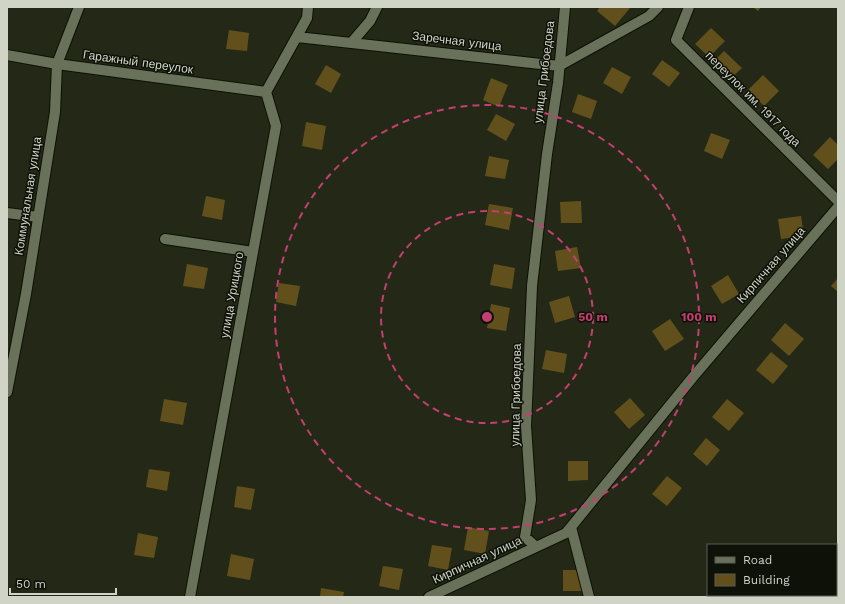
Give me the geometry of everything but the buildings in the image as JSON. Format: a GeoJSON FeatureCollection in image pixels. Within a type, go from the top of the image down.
{"type":"FeatureCollection","features":[{"type":"Feature","properties":{"kind":"street","name":"Коммунальная улица"},"geometry":{"type":"LineString","coordinates":[[7,392],[38,217],[54,112],[56,64],[79,7]]}},
{"type":"Feature","properties":{"kind":"street"},"geometry":{"type":"LineString","coordinates":[[266,92],[307,18],[308,7]]}},
{"type":"Feature","properties":{"kind":"street"},"geometry":{"type":"LineString","coordinates":[[352,42],[370,21],[377,7]]}},
{"type":"Feature","properties":{"kind":"street","name":"улица Грибоедова"},"geometry":{"type":"LineString","coordinates":[[536,548],[525,537],[531,500],[526,426],[532,286],[547,154],[558,83],[565,7]]}},
{"type":"Feature","properties":{"kind":"street"},"geometry":{"type":"LineString","coordinates":[[559,66],[649,16],[658,7]]}},
{"type":"Feature","properties":{"kind":"street","name":"переулок им. 1917 года"},"geometry":{"type":"LineString","coordinates":[[689,7],[676,40],[838,201]]}},
{"type":"Feature","properties":{"kind":"street","name":"Заречная улица"},"geometry":{"type":"LineString","coordinates":[[297,37],[559,66]]}},
{"type":"Feature","properties":{"kind":"street","name":"Гаражный переулок"},"geometry":{"type":"LineString","coordinates":[[7,55],[56,64],[266,92]]}},
{"type":"Feature","properties":{"kind":"street","name":"улица Урицкого"},"geometry":{"type":"LineString","coordinates":[[190,597],[276,126],[266,92]]}},
{"type":"Feature","properties":{"kind":"street","name":"Кирпичная улица"},"geometry":{"type":"LineString","coordinates":[[571,527],[693,377],[838,207]]}},
{"type":"Feature","properties":{"kind":"street"},"geometry":{"type":"LineString","coordinates":[[7,213],[38,217]]}},
{"type":"Feature","properties":{"kind":"street"},"geometry":{"type":"LineString","coordinates":[[165,238],[253,252]]}},
{"type":"Feature","properties":{"kind":"street"},"geometry":{"type":"LineString","coordinates":[[536,548],[566,533],[571,527]]}},
{"type":"Feature","properties":{"kind":"street"},"geometry":{"type":"LineString","coordinates":[[571,527],[589,597]]}},
{"type":"Feature","properties":{"kind":"street","name":"Кирпичная улица"},"geometry":{"type":"LineString","coordinates":[[428,597],[536,548]]}}]}
